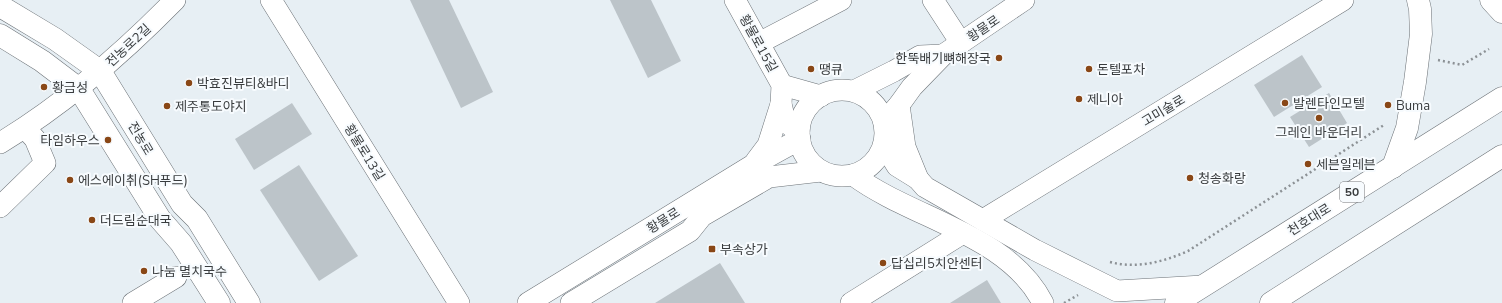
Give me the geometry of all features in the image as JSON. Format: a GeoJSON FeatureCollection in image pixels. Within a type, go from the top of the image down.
{"type":"FeatureCollection","features":[{"type":"Feature","properties":{"kind":"main road"},"geometry":{"type":"LineString","coordinates":[[1393,166],[1407,128],[1414,89],[1420,34],[1420,9],[1418,0]]}},
{"type":"Feature","properties":{"kind":"main road"},"geometry":{"type":"LineString","coordinates":[[1491,0],[1502,12]]}},
{"type":"Feature","properties":{"kind":"main road","name":"전농로"},"geometry":{"type":"LineString","coordinates":[[0,6],[55,39],[100,71],[182,204],[197,219],[249,303]]}},
{"type":"Feature","properties":{"kind":"main road","name":"전농로"},"geometry":{"type":"LineString","coordinates":[[0,35],[42,61],[79,89],[160,219],[181,242],[219,303]]}},
{"type":"Feature","properties":{"kind":"main road","name":"천호대로"},"geometry":{"type":"LineString","coordinates":[[1176,303],[1502,98]]}},
{"type":"Feature","properties":{"kind":"main road"},"geometry":{"type":"LineString","coordinates":[[1271,303],[1502,156]]}},
{"type":"Feature","properties":{"kind":"street","name":"전농로2길"},"geometry":{"type":"LineString","coordinates":[[0,143],[25,128],[79,89],[175,0]]}},
{"type":"Feature","properties":{"kind":"street","name":"황물로13길"},"geometry":{"type":"LineString","coordinates":[[271,0],[459,303]]}},
{"type":"Feature","properties":{"kind":"street","name":"황물로15길"},"geometry":{"type":"LineString","coordinates":[[735,0],[759,43],[782,95],[785,121],[799,136]]}},
{"type":"Feature","properties":{"kind":"street"},"geometry":{"type":"LineString","coordinates":[[759,43],[841,0]]}},
{"type":"Feature","properties":{"kind":"street","name":"황물로"},"geometry":{"type":"LineString","coordinates":[[933,0],[961,43]]}},
{"type":"Feature","properties":{"kind":"street","name":"황물로"},"geometry":{"type":"LineString","coordinates":[[884,122],[899,105],[912,86],[943,55],[1024,0]]}},
{"type":"Feature","properties":{"kind":"street","name":"고미술로"},"geometry":{"type":"LineString","coordinates":[[983,220],[1343,0]]}},
{"type":"Feature","properties":{"kind":"street"},"geometry":{"type":"LineString","coordinates":[[854,91],[920,56],[943,55]]}},
{"type":"Feature","properties":{"kind":"street"},"geometry":{"type":"LineString","coordinates":[[843,90],[854,91],[873,103],[880,112],[884,122],[884,145],[880,155],[873,164],[864,171],[853,175],[831,175],[820,171],[805,155],[799,136],[805,112],[812,103],[821,96],[843,90]]}},
{"type":"Feature","properties":{"kind":"street","name":"황물로15길"},"geometry":{"type":"LineString","coordinates":[[782,95],[821,96]]}},
{"type":"Feature","properties":{"kind":"street"},"geometry":{"type":"LineString","coordinates":[[753,165],[768,145],[782,95]]}},
{"type":"Feature","properties":{"kind":"street"},"geometry":{"type":"LineString","coordinates":[[899,105],[905,147],[918,179]]}},
{"type":"Feature","properties":{"kind":"street"},"geometry":{"type":"LineString","coordinates":[[0,207],[45,163],[35,139],[25,128]]}},
{"type":"Feature","properties":{"kind":"street","name":"황물로"},"geometry":{"type":"LineString","coordinates":[[528,303],[799,136]]}},
{"type":"Feature","properties":{"kind":"street"},"geometry":{"type":"LineString","coordinates":[[884,145],[897,166],[918,179],[925,187],[1066,267],[1117,291],[1203,286]]}},
{"type":"Feature","properties":{"kind":"street","name":"황물로"},"geometry":{"type":"LineString","coordinates":[[571,303],[690,230],[702,216],[769,177],[820,171]]}},
{"type":"Feature","properties":{"kind":"street"},"geometry":{"type":"LineString","coordinates":[[853,175],[872,189],[963,233],[1003,255],[1037,291],[1043,303]]}},
{"type":"Feature","properties":{"kind":"street"},"geometry":{"type":"LineString","coordinates":[[851,303],[963,233]]}},
{"type":"Feature","properties":{"kind":"street"},"geometry":{"type":"LineString","coordinates":[[1003,255],[1015,238]]}},
{"type":"Feature","properties":{"kind":"street"},"geometry":{"type":"LineString","coordinates":[[133,303],[176,277]]}},
{"type":"Feature","properties":{"kind":"path"},"geometry":{"type":"LineString","coordinates":[[1436,60],[1462,65],[1489,49]]}},
{"type":"Feature","properties":{"kind":"path"},"geometry":{"type":"LineString","coordinates":[[1108,262],[1130,265],[1147,264],[1166,260],[1188,251],[1386,124]]}},
{"type":"Feature","properties":{"kind":"path"},"geometry":{"type":"LineString","coordinates":[[1064,303],[1080,293]]}},
{"type":"Feature","properties":{"kind":"building"},"geometry":{"type":"Polygon","coordinates":[[[410,0],[449,0],[493,92],[461,108],[410,0]]]}},
{"type":"Feature","properties":{"kind":"building"},"geometry":{"type":"Polygon","coordinates":[[[610,0],[651,0],[681,61],[648,78],[610,0]]]}},
{"type":"Feature","properties":{"kind":"building"},"geometry":{"type":"Polygon","coordinates":[[[1302,55],[1322,87],[1274,117],[1254,85],[1302,55]]]}},
{"type":"Feature","properties":{"kind":"building"},"geometry":{"type":"Polygon","coordinates":[[[1329,93],[1347,123],[1309,147],[1290,117],[1329,93]]]}},
{"type":"Feature","properties":{"kind":"building"},"geometry":{"type":"Polygon","coordinates":[[[292,103],[312,134],[254,170],[235,139],[292,103]]]}},
{"type":"Feature","properties":{"kind":"building"},"geometry":{"type":"Polygon","coordinates":[[[299,165],[358,256],[319,281],[260,190],[299,165]]]}},
{"type":"Feature","properties":{"kind":"building"},"geometry":{"type":"Polygon","coordinates":[[[720,263],[745,303],[655,303],[720,263]]]}},
{"type":"Feature","properties":{"kind":"building"},"geometry":{"type":"Polygon","coordinates":[[[987,280],[1001,303],[950,303],[987,280]]]}},
{"type":"Feature","properties":{"kind":"place","name":"한뚝배기뼈해장국"},"geometry":{"type":"Point","coordinates":[999,58]}},
{"type":"Feature","properties":{"kind":"place","name":"땡큐"},"geometry":{"type":"Point","coordinates":[811,69]}},
{"type":"Feature","properties":{"kind":"place","name":"돈텔포차"},"geometry":{"type":"Point","coordinates":[1089,69]}},
{"type":"Feature","properties":{"kind":"place","name":"박효진뷰티&바디"},"geometry":{"type":"Point","coordinates":[189,83]}},
{"type":"Feature","properties":{"kind":"place","name":"황금성"},"geometry":{"type":"Point","coordinates":[44,87]}},
{"type":"Feature","properties":{"kind":"place","name":"제니아"},"geometry":{"type":"Point","coordinates":[1079,99]}},
{"type":"Feature","properties":{"kind":"place","name":"발렌타인모텔"},"geometry":{"type":"Point","coordinates":[1285,103]}},
{"type":"Feature","properties":{"kind":"place","name":"Buma"},"geometry":{"type":"Point","coordinates":[1388,105]}},
{"type":"Feature","properties":{"kind":"place","name":"제주통도야지"},"geometry":{"type":"Point","coordinates":[167,106]}},
{"type":"Feature","properties":{"kind":"place","name":"그레인 바운더리"},"geometry":{"type":"Point","coordinates":[1319,118]}},
{"type":"Feature","properties":{"kind":"place","name":"타임하우스"},"geometry":{"type":"Point","coordinates":[108,140]}},
{"type":"Feature","properties":{"kind":"place","name":"세븐일레븐"},"geometry":{"type":"Point","coordinates":[1308,164]}},
{"type":"Feature","properties":{"kind":"place","name":"청송화랑"},"geometry":{"type":"Point","coordinates":[1190,178]}},
{"type":"Feature","properties":{"kind":"place","name":"에스에이취(SH푸드)"},"geometry":{"type":"Point","coordinates":[70,180]}},
{"type":"Feature","properties":{"kind":"place","name":"더드림순대국"},"geometry":{"type":"Point","coordinates":[92,220]}},
{"type":"Feature","properties":{"kind":"place","name":"부속상가"},"geometry":{"type":"Point","coordinates":[712,249]}},
{"type":"Feature","properties":{"kind":"place","name":"답십리5치안센터"},"geometry":{"type":"Point","coordinates":[883,263]}},
{"type":"Feature","properties":{"kind":"place","name":"나눔 멸치국수"},"geometry":{"type":"Point","coordinates":[144,271]}}]}
